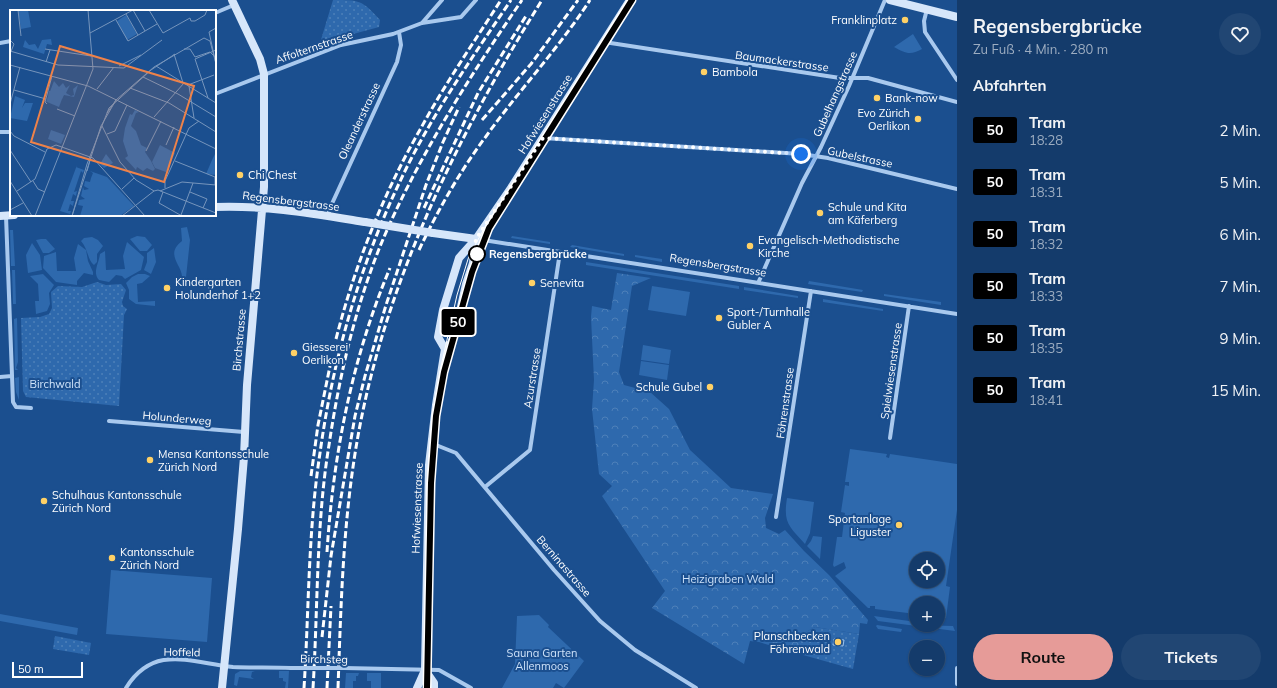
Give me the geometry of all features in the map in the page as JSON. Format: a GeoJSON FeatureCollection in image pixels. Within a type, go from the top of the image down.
{"type":"FeatureCollection","features":[{"type":"Feature","properties":{"kind":"street","name":"Affolternstrasse"},"geometry":{"type":"LineString","coordinates":[[422,24],[442,0]]}},
{"type":"Feature","properties":{"kind":"street","name":"Affolternstrasse"},"geometry":{"type":"LineString","coordinates":[[216,94],[341,45],[399,32],[422,24],[461,16],[476,0]]}},
{"type":"Feature","properties":{"kind":"street","name":"Hofwiesenstrasse"},"geometry":{"type":"LineString","coordinates":[[445,349],[438,337],[449,288],[459,258],[476,239],[543,138],[630,0]]}},
{"type":"Feature","properties":{"kind":"street","name":"Gubelhangstrasse"},"geometry":{"type":"LineString","coordinates":[[759,281],[852,77],[885,0]]}},
{"type":"Feature","properties":{"kind":"street"},"geometry":{"type":"LineString","coordinates":[[890,0],[914,3],[927,9],[957,17]]}},
{"type":"Feature","properties":{"kind":"street"},"geometry":{"type":"LineString","coordinates":[[216,12],[233,2]]}},
{"type":"Feature","properties":{"kind":"street","name":"Birchstrasse"},"geometry":{"type":"LineString","coordinates":[[222,688],[236,552],[264,181],[264,74],[260,59],[233,2]]}},
{"type":"Feature","properties":{"kind":"street"},"geometry":{"type":"LineString","coordinates":[[927,9],[924,21],[925,32],[957,80]]}},
{"type":"Feature","properties":{"kind":"street","name":"Oleanderstrasse"},"geometry":{"type":"LineString","coordinates":[[328,216],[333,201],[397,62],[401,45],[399,32]]}},
{"type":"Feature","properties":{"kind":"street"},"geometry":{"type":"LineString","coordinates":[[0,43],[10,41]]}},
{"type":"Feature","properties":{"kind":"street","name":"Baumackerstrasse"},"geometry":{"type":"LineString","coordinates":[[604,41],[765,68],[840,78],[868,78],[957,102]]}},
{"type":"Feature","properties":{"kind":"street","name":"Gubelstrasse"},"geometry":{"type":"LineString","coordinates":[[543,138],[815,156],[885,171],[957,190]]}},
{"type":"Feature","properties":{"kind":"street","name":"Regensbergstrasse"},"geometry":{"type":"LineString","coordinates":[[216,207],[262,208],[328,216],[759,281],[811,291],[957,314]]}},
{"type":"Feature","properties":{"kind":"street"},"geometry":{"type":"LineString","coordinates":[[7,215],[13,402],[16,407],[31,408]]}},
{"type":"Feature","properties":{"kind":"street","name":"Hofwiesenstrasse"},"geometry":{"type":"LineString","coordinates":[[417,688],[425,670],[428,485],[431,443],[445,349],[451,343],[455,334],[466,284],[473,263],[476,239]]}},
{"type":"Feature","properties":{"kind":"street","name":"Azurstrasse"},"geometry":{"type":"LineString","coordinates":[[485,488],[530,450],[560,252]]}},
{"type":"Feature","properties":{"kind":"street","name":"Föhrenstrasse"},"geometry":{"type":"LineString","coordinates":[[776,517],[811,291]]}},
{"type":"Feature","properties":{"kind":"street","name":"Spielwiesenstrasse"},"geometry":{"type":"LineString","coordinates":[[890,438],[909,306]]}},
{"type":"Feature","properties":{"kind":"street"},"geometry":{"type":"LineString","coordinates":[[0,377],[12,376]]}},
{"type":"Feature","properties":{"kind":"street","name":"Holunderweg"},"geometry":{"type":"LineString","coordinates":[[109,421],[244,432]]}},
{"type":"Feature","properties":{"kind":"street","name":"Berninastrasse"},"geometry":{"type":"LineString","coordinates":[[431,443],[456,453],[554,570],[600,620],[635,650],[696,688]]}},
{"type":"Feature","properties":{"kind":"street","name":"Hoffeld"},"geometry":{"type":"LineString","coordinates":[[126,688],[138,673],[148,665],[159,660],[178,659],[224,665]]}},
{"type":"Feature","properties":{"kind":"street","name":"Birchsteg"},"geometry":{"type":"LineString","coordinates":[[224,665],[291,668],[439,670],[471,688]]}},
{"type":"Feature","properties":{"kind":"street"},"geometry":{"type":"LineString","coordinates":[[957,668],[957,684]]}},
{"type":"Feature","properties":{"kind":"street","name":"Hofwiesenstrasse"},"geometry":{"type":"LineString","coordinates":[[425,670],[434,683],[434,688]]}},
{"type":"Feature","properties":{"kind":"green space"},"geometry":{"type":"Polygon","coordinates":[[[333,0],[360,2],[369,8],[380,20],[379,27],[320,43],[333,0]]]}},
{"type":"Feature","properties":{"kind":"green space"},"geometry":{"type":"Polygon","coordinates":[[[913,34],[922,49],[908,53],[894,47],[913,34]]]}},
{"type":"Feature","properties":{"kind":"green space"},"geometry":{"type":"Polygon","coordinates":[[[187,227],[190,240],[186,277],[182,276],[174,255],[177,246],[182,241],[181,228],[187,227]]]}},
{"type":"Feature","properties":{"kind":"green space"},"geometry":{"type":"Polygon","coordinates":[[[10,230],[13,230],[15,266],[11,266],[10,230]]]}},
{"type":"Feature","properties":{"kind":"green space"},"geometry":{"type":"Polygon","coordinates":[[[137,236],[145,237],[152,245],[147,251],[140,251],[130,239],[137,236]]]}},
{"type":"Feature","properties":{"kind":"green space"},"geometry":{"type":"Polygon","coordinates":[[[512,236],[550,242],[550,244],[511,238],[512,236]]]}},
{"type":"Feature","properties":{"kind":"green space"},"geometry":{"type":"Polygon","coordinates":[[[92,237],[98,240],[103,246],[97,254],[97,262],[94,265],[90,261],[81,241],[84,238],[92,237]]]}},
{"type":"Feature","properties":{"kind":"green space"},"geometry":{"type":"Polygon","coordinates":[[[46,239],[55,249],[49,253],[43,253],[36,240],[46,239]]]}},
{"type":"Feature","properties":{"kind":"green space"},"geometry":{"type":"Polygon","coordinates":[[[127,242],[144,257],[141,270],[125,279],[122,276],[116,275],[109,282],[99,280],[96,271],[100,254],[105,251],[106,270],[125,269],[123,256],[127,242]]]}},
{"type":"Feature","properties":{"kind":"green space"},"geometry":{"type":"Polygon","coordinates":[[[32,243],[40,255],[42,270],[28,273],[26,255],[32,243]]]}},
{"type":"Feature","properties":{"kind":"green space"},"geometry":{"type":"Polygon","coordinates":[[[78,244],[86,250],[93,275],[84,273],[77,281],[77,285],[56,282],[43,268],[44,256],[56,252],[57,271],[76,271],[74,258],[78,244]]]}},
{"type":"Feature","properties":{"kind":"green space"},"geometry":{"type":"Polygon","coordinates":[[[572,245],[624,254],[624,256],[570,247],[572,245]]]}},
{"type":"Feature","properties":{"kind":"green space"},"geometry":{"type":"Polygon","coordinates":[[[154,248],[156,262],[151,274],[144,270],[147,262],[147,253],[154,248]]]}},
{"type":"Feature","properties":{"kind":"green space"},"geometry":{"type":"Polygon","coordinates":[[[516,252],[544,256],[543,258],[515,254],[516,252]]]}},
{"type":"Feature","properties":{"kind":"green space"},"geometry":{"type":"Polygon","coordinates":[[[635,255],[662,259],[662,262],[635,257],[635,255]]]}},
{"type":"Feature","properties":{"kind":"green space"},"geometry":{"type":"Polygon","coordinates":[[[586,262],[739,286],[739,289],[586,265],[586,262]]]}},
{"type":"Feature","properties":{"kind":"green space"},"geometry":{"type":"Polygon","coordinates":[[[685,263],[718,267],[717,270],[685,265],[685,263]]]}},
{"type":"Feature","properties":{"kind":"green space"},"geometry":{"type":"Polygon","coordinates":[[[12,270],[15,270],[16,304],[13,304],[12,270]]]}},
{"type":"Feature","properties":{"kind":"green space","name":"Heizigraben Wald"},"geometry":{"type":"Polygon","coordinates":[[[617,273],[651,278],[632,286],[619,372],[624,385],[650,392],[669,409],[690,450],[731,488],[773,494],[765,518],[766,528],[779,534],[785,530],[829,575],[868,620],[867,624],[860,623],[859,634],[815,627],[804,633],[796,653],[759,642],[750,641],[744,664],[652,608],[665,591],[602,496],[612,486],[599,474],[592,409],[594,380],[591,317],[592,306],[611,310],[617,273]]]}},
{"type":"Feature","properties":{"kind":"green space"},"geometry":{"type":"Polygon","coordinates":[[[43,274],[54,285],[49,293],[50,304],[47,311],[36,314],[35,301],[39,301],[38,284],[30,276],[43,274]]]}},
{"type":"Feature","properties":{"kind":"green space"},"geometry":{"type":"Polygon","coordinates":[[[138,274],[150,276],[142,283],[137,284],[138,302],[155,301],[155,306],[136,304],[129,299],[129,290],[126,283],[138,274]]]}},
{"type":"Feature","properties":{"kind":"green space"},"geometry":{"type":"Polygon","coordinates":[[[809,281],[863,290],[862,292],[808,284],[809,281]]]}},
{"type":"Feature","properties":{"kind":"green space","name":"Birchwald"},"geometry":{"type":"Polygon","coordinates":[[[97,282],[106,285],[121,284],[126,290],[122,302],[123,306],[127,309],[124,315],[119,406],[26,397],[23,391],[21,318],[40,317],[49,314],[52,308],[51,292],[58,286],[82,287],[97,282]]]}},
{"type":"Feature","properties":{"kind":"green space"},"geometry":{"type":"Polygon","coordinates":[[[652,286],[690,292],[686,316],[648,310],[652,286]]]}},
{"type":"Feature","properties":{"kind":"green space"},"geometry":{"type":"Polygon","coordinates":[[[744,287],[798,296],[798,298],[744,290],[744,287]]]}},
{"type":"Feature","properties":{"kind":"green space"},"geometry":{"type":"Polygon","coordinates":[[[884,294],[941,302],[941,305],[884,296],[884,294]]]}},
{"type":"Feature","properties":{"kind":"green space"},"geometry":{"type":"Polygon","coordinates":[[[823,299],[883,309],[883,311],[823,302],[823,299]]]}},
{"type":"Feature","properties":{"kind":"green space"},"geometry":{"type":"Polygon","coordinates":[[[17,318],[18,362],[16,368],[18,370],[15,370],[14,319],[17,318]]]}},
{"type":"Feature","properties":{"kind":"green space"},"geometry":{"type":"Polygon","coordinates":[[[643,345],[671,350],[669,364],[641,360],[643,345]]]}},
{"type":"Feature","properties":{"kind":"green space"},"geometry":{"type":"Polygon","coordinates":[[[641,361],[669,365],[667,380],[639,375],[641,361]]]}},
{"type":"Feature","properties":{"kind":"green space"},"geometry":{"type":"Polygon","coordinates":[[[19,377],[19,400],[16,392],[15,378],[19,377]]]}},
{"type":"Feature","properties":{"kind":"green space","name":"Sportanlage Liguster"},"geometry":{"type":"Polygon","coordinates":[[[850,449],[887,454],[886,457],[889,458],[890,454],[957,464],[957,510],[946,586],[950,587],[946,618],[945,596],[909,596],[909,613],[875,609],[875,606],[870,606],[870,608],[868,608],[835,576],[846,568],[844,562],[834,567],[833,565],[837,537],[842,537],[845,513],[841,512],[845,485],[849,486],[849,482],[845,482],[850,449]]]}},
{"type":"Feature","properties":{"kind":"green space"},"geometry":{"type":"Polygon","coordinates":[[[787,498],[814,502],[810,533],[805,544],[788,524],[786,513],[787,498]]]}},
{"type":"Feature","properties":{"kind":"green space"},"geometry":{"type":"Polygon","coordinates":[[[813,536],[822,537],[820,559],[807,546],[813,536]]]}},
{"type":"Feature","properties":{"kind":"green space"},"geometry":{"type":"Polygon","coordinates":[[[111,570],[212,578],[207,642],[106,634],[111,570]]]}},
{"type":"Feature","properties":{"kind":"green space"},"geometry":{"type":"Polygon","coordinates":[[[0,614],[78,628],[77,635],[0,621],[0,614]]]}},
{"type":"Feature","properties":{"kind":"green space","name":"Sauna Garten Allenmoos"},"geometry":{"type":"Polygon","coordinates":[[[539,615],[549,625],[548,627],[584,661],[564,688],[556,683],[553,688],[502,688],[515,664],[517,616],[539,615]]]}},
{"type":"Feature","properties":{"kind":"green space"},"geometry":{"type":"Polygon","coordinates":[[[874,616],[909,621],[909,625],[878,621],[874,616]]]}},
{"type":"Feature","properties":{"kind":"green space"},"geometry":{"type":"Polygon","coordinates":[[[876,626],[902,629],[901,632],[878,629],[876,626]]]}},
{"type":"Feature","properties":{"kind":"green space"},"geometry":{"type":"Polygon","coordinates":[[[945,626],[953,626],[955,631],[945,630],[945,626]]]}},
{"type":"Feature","properties":{"kind":"green space"},"geometry":{"type":"Polygon","coordinates":[[[815,627],[859,634],[853,669],[796,653],[804,633],[815,627]]]}},
{"type":"Feature","properties":{"kind":"green space"},"geometry":{"type":"Polygon","coordinates":[[[55,636],[91,643],[89,655],[53,649],[55,636]]]}},
{"type":"Feature","properties":{"kind":"green space"},"geometry":{"type":"Polygon","coordinates":[[[240,671],[255,671],[252,672],[251,677],[254,679],[239,677],[237,686],[234,685],[235,674],[240,671]]]}},
{"type":"Feature","properties":{"kind":"green space"},"geometry":{"type":"Polygon","coordinates":[[[279,671],[289,671],[288,688],[285,688],[286,682],[283,681],[283,678],[279,678],[279,671]]]}},
{"type":"Feature","properties":{"kind":"green space"},"geometry":{"type":"Polygon","coordinates":[[[346,673],[359,673],[358,676],[356,676],[356,681],[353,681],[353,688],[345,688],[346,673]]]}},
{"type":"Feature","properties":{"kind":"green space"},"geometry":{"type":"Polygon","coordinates":[[[367,673],[381,673],[381,688],[371,688],[371,681],[367,681],[367,673]]]}},
{"type":"Feature","properties":{"kind":"shaded area","name":"Planschbecken Föhrenwald"},"geometry":{"type":"Polygon","coordinates":[[[834,639],[844,640],[843,646],[833,645],[834,639]]]}},
{"type":"Feature","properties":{"kind":"tram line"},"geometry":{"type":"LineString","coordinates":[[424,688],[427,484],[432,416],[440,371],[457,295],[469,256],[485,227],[627,0]]}},
{"type":"Feature","properties":{"kind":"tram line","name":"50"},"geometry":{"type":"LineString","coordinates":[[427,688],[433,446],[436,416],[444,372],[464,296],[478,254],[489,228],[632,0]]}},
{"type":"Feature","properties":{"kind":"tram line"},"geometry":{"type":"LineString","coordinates":[[446,367],[472,271],[487,232]]}},
{"type":"Feature","properties":{"kind":"railway"},"geometry":{"type":"LineString","coordinates":[[336,339],[361,257],[394,178],[440,95],[501,0]]}},
{"type":"Feature","properties":{"kind":"railway"},"geometry":{"type":"LineString","coordinates":[[304,688],[311,541],[316,482],[326,415],[353,302],[379,229],[411,159],[446,98],[511,0]]}},
{"type":"Feature","properties":{"kind":"railway"},"geometry":{"type":"LineString","coordinates":[[313,688],[320,536],[325,475],[333,420],[343,370],[348,346],[362,297],[379,249],[393,217],[426,152],[463,90],[522,0]]}},
{"type":"Feature","properties":{"kind":"railway"},"geometry":{"type":"LineString","coordinates":[[338,688],[346,530],[353,467],[358,436],[371,378],[387,321],[429,209],[455,155],[482,102],[542,0]]}},
{"type":"Feature","properties":{"kind":"railway"},"geometry":{"type":"LineString","coordinates":[[482,120],[531,64],[578,0]]}},
{"type":"Feature","properties":{"kind":"railway"},"geometry":{"type":"LineString","coordinates":[[419,250],[450,191],[477,149],[578,18],[590,0]]}},
{"type":"Feature","properties":{"kind":"railway"},"geometry":{"type":"LineString","coordinates":[[424,208],[478,93],[526,16]]}},
{"type":"Feature","properties":{"kind":"railway"},"geometry":{"type":"LineString","coordinates":[[322,637],[331,556],[355,416],[365,376],[386,305],[426,185],[459,107]]}},
{"type":"Feature","properties":{"kind":"railway"},"geometry":{"type":"LineString","coordinates":[[327,552],[334,480],[346,408],[365,337],[390,268]]}},
{"type":"Feature","properties":{"kind":"railway"},"geometry":{"type":"LineString","coordinates":[[311,476],[318,425],[330,366]]}},
{"type":"Feature","properties":{"kind":"railway"},"geometry":{"type":"LineString","coordinates":[[327,688],[331,606]]}},
{"type":"Feature","properties":{"kind":"place","name":"Franklinplatz"},"geometry":{"type":"Point","coordinates":[905,20]}},
{"type":"Feature","properties":{"kind":"place","name":"Bambola"},"geometry":{"type":"Point","coordinates":[704,72]}},
{"type":"Feature","properties":{"kind":"place","name":"Bank-now"},"geometry":{"type":"Point","coordinates":[877,98]}},
{"type":"Feature","properties":{"kind":"place","name":"Evo Zürich Oerlikon"},"geometry":{"type":"Point","coordinates":[918,119]}},
{"type":"Feature","properties":{"kind":"place","name":"Chi Chest"},"geometry":{"type":"Point","coordinates":[240,175]}},
{"type":"Feature","properties":{"kind":"place","name":"Schule und Kita am Käferberg"},"geometry":{"type":"Point","coordinates":[820,213]}},
{"type":"Feature","properties":{"kind":"place","name":"Evangelisch-Methodistische Kirche"},"geometry":{"type":"Point","coordinates":[750,246]}},
{"type":"Feature","properties":{"kind":"place","name":"Regensbergbrücke"},"geometry":{"type":"Point","coordinates":[477,254]}},
{"type":"Feature","properties":{"kind":"place","name":"Senevita"},"geometry":{"type":"Point","coordinates":[532,283]}},
{"type":"Feature","properties":{"kind":"place","name":"Kindergarten Holunderhof 1+2"},"geometry":{"type":"Point","coordinates":[167,288]}},
{"type":"Feature","properties":{"kind":"place","name":"Sport-/Turnhalle Gubler A"},"geometry":{"type":"Point","coordinates":[719,318]}},
{"type":"Feature","properties":{"kind":"place","name":"Giesserei Oerlikon"},"geometry":{"type":"Point","coordinates":[294,353]}},
{"type":"Feature","properties":{"kind":"place","name":"Schule Gubel"},"geometry":{"type":"Point","coordinates":[710,387]}},
{"type":"Feature","properties":{"kind":"place","name":"Mensa Kantonsschule Zürich Nord"},"geometry":{"type":"Point","coordinates":[150,460]}},
{"type":"Feature","properties":{"kind":"place","name":"Schulhaus Kantonsschule Zürich Nord"},"geometry":{"type":"Point","coordinates":[44,501]}},
{"type":"Feature","properties":{"kind":"place","name":"Sportanlage Liguster"},"geometry":{"type":"Point","coordinates":[899,525]}},
{"type":"Feature","properties":{"kind":"place","name":"Kantonsschule Zürich Nord"},"geometry":{"type":"Point","coordinates":[112,558]}},
{"type":"Feature","properties":{"kind":"place","name":"Planschbecken Föhrenwald"},"geometry":{"type":"Point","coordinates":[838,642]}},
{"type":"Feature","properties":{"kind":"route"},"geometry":{"type":"LineString","coordinates":[[477,254],[474,251],[476,239],[543,138],[801,154]]}}]}
